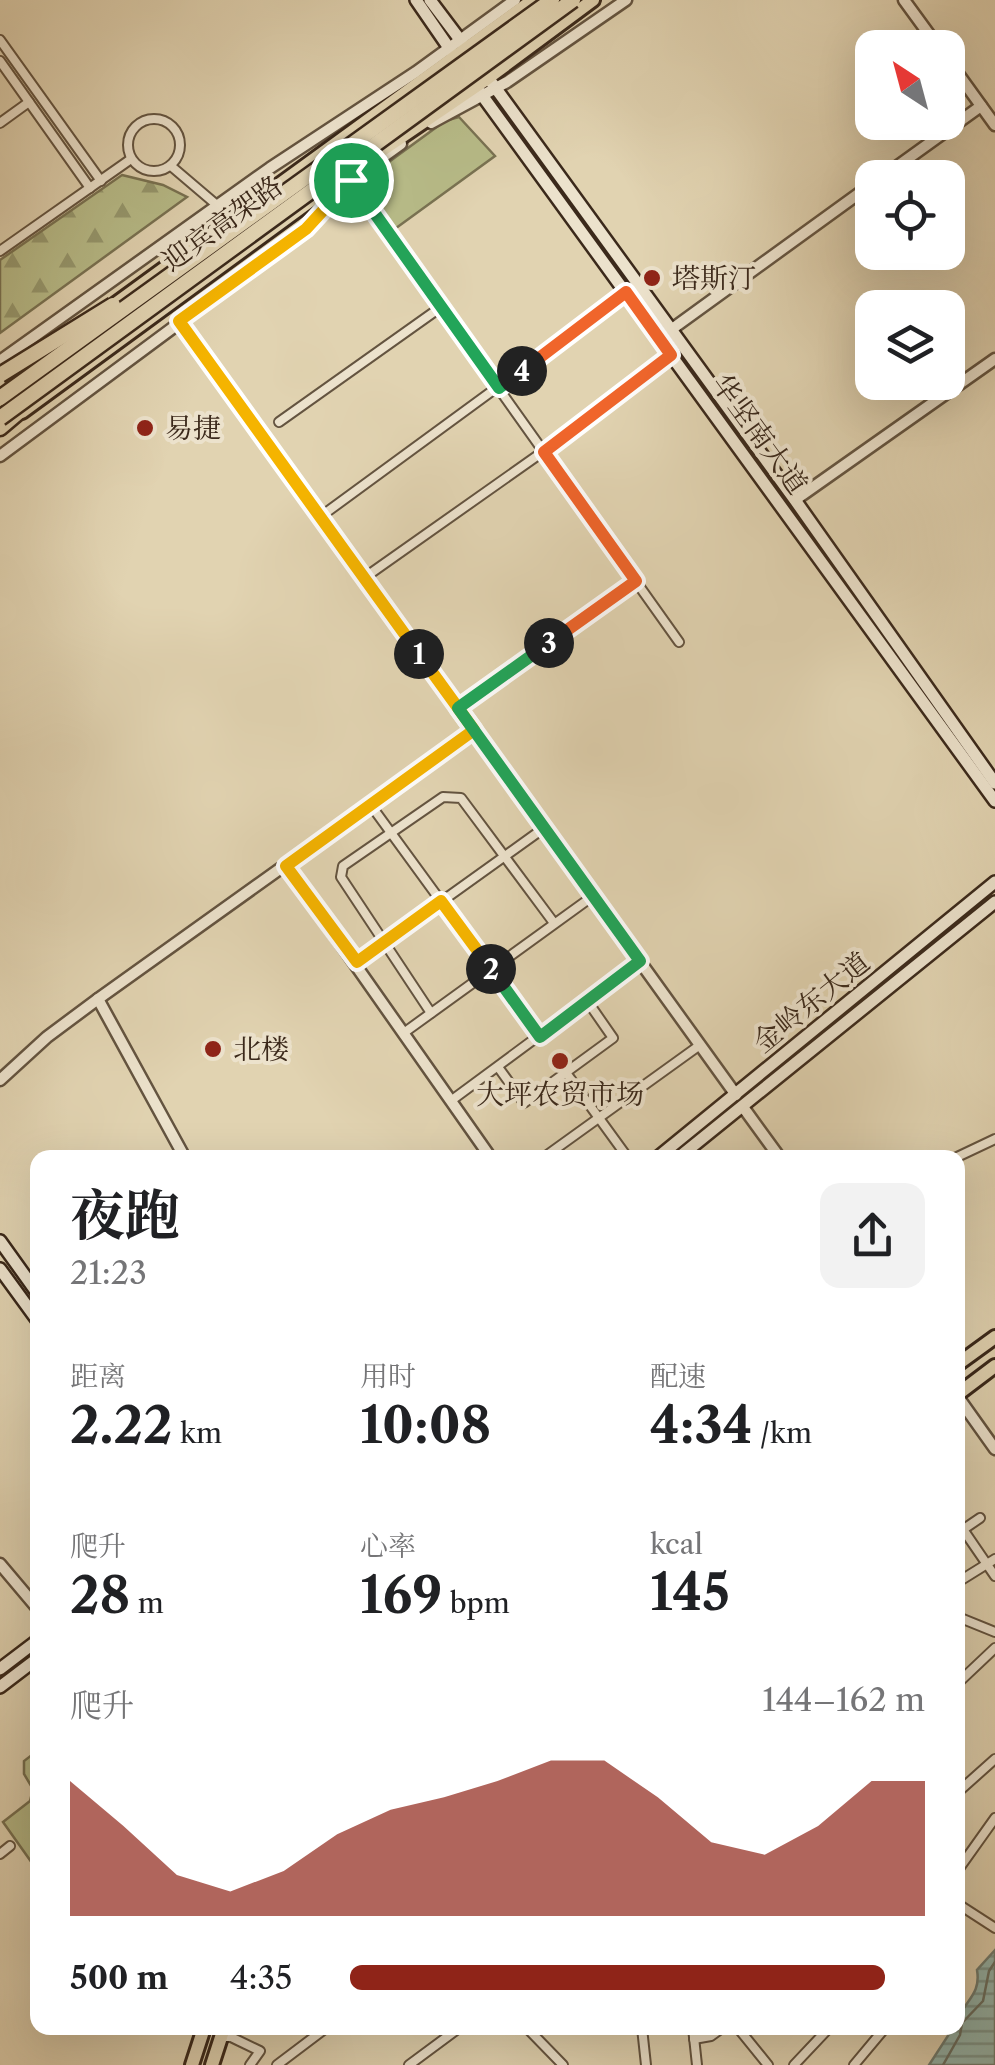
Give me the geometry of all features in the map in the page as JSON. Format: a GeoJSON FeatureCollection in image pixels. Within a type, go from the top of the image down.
{"type":"FeatureCollection","features":[{"type":"Feature","properties":{"kind":"highway","name":"迎宾高架路"},"geometry":{"type":"LineString","coordinates":[[0,398],[552,0]]}},
{"type":"Feature","properties":{"kind":"highway","name":"迎宾高架路"},"geometry":{"type":"LineString","coordinates":[[0,418],[573,0]]}},
{"type":"Feature","properties":{"kind":"highway"},"geometry":{"type":"LineString","coordinates":[[0,375],[148,284],[281,194]]}},
{"type":"Feature","properties":{"kind":"highway"},"geometry":{"type":"LineString","coordinates":[[0,428],[159,299]]}},
{"type":"Feature","properties":{"kind":"main road"},"geometry":{"type":"LineString","coordinates":[[416,0],[458,48]]}},
{"type":"Feature","properties":{"kind":"main road"},"geometry":{"type":"LineString","coordinates":[[430,0],[458,48]]}},
{"type":"Feature","properties":{"kind":"main road"},"geometry":{"type":"LineString","coordinates":[[0,387],[458,48],[533,0]]}},
{"type":"Feature","properties":{"kind":"main road"},"geometry":{"type":"LineString","coordinates":[[0,428],[349,177],[492,83],[592,0]]}},
{"type":"Feature","properties":{"kind":"main road","name":"华坚南大道"},"geometry":{"type":"LineString","coordinates":[[458,48],[492,83],[672,329],[995,783]]}},
{"type":"Feature","properties":{"kind":"main road","name":"华坚南大道"},"geometry":{"type":"LineString","coordinates":[[458,48],[479,92],[995,801]]}},
{"type":"Feature","properties":{"kind":"main road","name":"金岭东大道"},"geometry":{"type":"LineString","coordinates":[[687,1150],[739,1101],[903,966],[995,882]]}},
{"type":"Feature","properties":{"kind":"main road","name":"金岭东大道"},"geometry":{"type":"LineString","coordinates":[[903,966],[995,902]]}},
{"type":"Feature","properties":{"kind":"main road","name":"金岭东大道"},"geometry":{"type":"LineString","coordinates":[[669,1150],[739,1101]]}},
{"type":"Feature","properties":{"kind":"main road"},"geometry":{"type":"LineString","coordinates":[[0,1242],[30,1283]]}},
{"type":"Feature","properties":{"kind":"main road"},"geometry":{"type":"LineString","coordinates":[[0,1269],[30,1310]]}},
{"type":"Feature","properties":{"kind":"main road"},"geometry":{"type":"LineString","coordinates":[[965,1359],[995,1337]]}},
{"type":"Feature","properties":{"kind":"main road"},"geometry":{"type":"LineString","coordinates":[[965,1390],[995,1366]]}},
{"type":"Feature","properties":{"kind":"main road"},"geometry":{"type":"LineString","coordinates":[[0,1669],[30,1646]]}},
{"type":"Feature","properties":{"kind":"main road"},"geometry":{"type":"LineString","coordinates":[[0,1687],[30,1664]]}},
{"type":"Feature","properties":{"kind":"main road"},"geometry":{"type":"LineString","coordinates":[[192,2065],[202,2035]]}},
{"type":"Feature","properties":{"kind":"main road"},"geometry":{"type":"LineString","coordinates":[[212,2065],[221,2035]]}},
{"type":"Feature","properties":{"kind":"street"},"geometry":{"type":"LineString","coordinates":[[0,361],[218,206],[458,48],[515,0]]}},
{"type":"Feature","properties":{"kind":"street"},"geometry":{"type":"LineString","coordinates":[[492,83],[626,0]]}},
{"type":"Feature","properties":{"kind":"street"},"geometry":{"type":"LineString","coordinates":[[904,0],[925,30]]}},
{"type":"Feature","properties":{"kind":"street"},"geometry":{"type":"LineString","coordinates":[[0,40],[101,181]]}},
{"type":"Feature","properties":{"kind":"street"},"geometry":{"type":"LineString","coordinates":[[0,61],[90,188]]}},
{"type":"Feature","properties":{"kind":"street"},"geometry":{"type":"LineString","coordinates":[[965,84],[995,125]]}},
{"type":"Feature","properties":{"kind":"street"},"geometry":{"type":"LineString","coordinates":[[0,123],[29,102]]}},
{"type":"Feature","properties":{"kind":"street"},"geometry":{"type":"LineString","coordinates":[[907,160],[981,106]]}},
{"type":"Feature","properties":{"kind":"street"},"geometry":{"type":"LineString","coordinates":[[147,120],[166,122],[178,135],[179,152],[170,166],[154,172],[137,166],[131,159],[128,150],[132,131],[147,120]]}},
{"type":"Feature","properties":{"kind":"street"},"geometry":{"type":"LineString","coordinates":[[0,251],[131,159]]}},
{"type":"Feature","properties":{"kind":"street"},"geometry":{"type":"LineString","coordinates":[[170,166],[218,206]]}},
{"type":"Feature","properties":{"kind":"street"},"geometry":{"type":"LineString","coordinates":[[0,456],[306,229],[349,177],[680,642]]}},
{"type":"Feature","properties":{"kind":"street"},"geometry":{"type":"LineString","coordinates":[[672,329],[855,196]]}},
{"type":"Feature","properties":{"kind":"street"},"geometry":{"type":"LineString","coordinates":[[320,517],[626,292]]}},
{"type":"Feature","properties":{"kind":"street"},"geometry":{"type":"LineString","coordinates":[[279,422],[441,307]]}},
{"type":"Feature","properties":{"kind":"street"},"geometry":{"type":"LineString","coordinates":[[179,321],[774,1150]]}},
{"type":"Feature","properties":{"kind":"street"},"geometry":{"type":"LineString","coordinates":[[364,578],[544,452],[671,355]]}},
{"type":"Feature","properties":{"kind":"street"},"geometry":{"type":"LineString","coordinates":[[795,500],[995,359]]}},
{"type":"Feature","properties":{"kind":"street"},"geometry":{"type":"LineString","coordinates":[[458,708],[636,581]]}},
{"type":"Feature","properties":{"kind":"street"},"geometry":{"type":"LineString","coordinates":[[0,1080],[98,999],[474,730]]}},
{"type":"Feature","properties":{"kind":"street"},"geometry":{"type":"LineString","coordinates":[[431,1013],[341,877],[343,866],[443,797],[461,798],[554,923]]}},
{"type":"Feature","properties":{"kind":"street"},"geometry":{"type":"LineString","coordinates":[[370,804],[540,1037]]}},
{"type":"Feature","properties":{"kind":"street"},"geometry":{"type":"LineString","coordinates":[[357,962],[544,828]]}},
{"type":"Feature","properties":{"kind":"street"},"geometry":{"type":"LineString","coordinates":[[286,866],[486,1150]]}},
{"type":"Feature","properties":{"kind":"street"},"geometry":{"type":"LineString","coordinates":[[405,1032],[593,896]]}},
{"type":"Feature","properties":{"kind":"street"},"geometry":{"type":"LineString","coordinates":[[452,1100],[640,961]]}},
{"type":"Feature","properties":{"kind":"street"},"geometry":{"type":"LineString","coordinates":[[98,999],[181,1150]]}},
{"type":"Feature","properties":{"kind":"street"},"geometry":{"type":"LineString","coordinates":[[498,1067],[524,1103],[567,1074],[614,1038],[588,1002]]}},
{"type":"Feature","properties":{"kind":"street"},"geometry":{"type":"LineString","coordinates":[[553,1150],[700,1045]]}},
{"type":"Feature","properties":{"kind":"street"},"geometry":{"type":"LineString","coordinates":[[567,1074],[622,1150]]}},
{"type":"Feature","properties":{"kind":"street"},"geometry":{"type":"LineString","coordinates":[[965,1153],[995,1138]]}},
{"type":"Feature","properties":{"kind":"street"},"geometry":{"type":"LineString","coordinates":[[965,1405],[995,1449]]}},
{"type":"Feature","properties":{"kind":"street"},"geometry":{"type":"LineString","coordinates":[[965,1525],[980,1518]]}},
{"type":"Feature","properties":{"kind":"street"},"geometry":{"type":"LineString","coordinates":[[965,1534],[991,1561],[995,1576]]}},
{"type":"Feature","properties":{"kind":"street"},"geometry":{"type":"LineString","coordinates":[[965,1578],[991,1561]]}},
{"type":"Feature","properties":{"kind":"street"},"geometry":{"type":"LineString","coordinates":[[0,1564],[30,1600]]}},
{"type":"Feature","properties":{"kind":"street"},"geometry":{"type":"LineString","coordinates":[[965,1620],[995,1632]]}},
{"type":"Feature","properties":{"kind":"street"},"geometry":{"type":"LineString","coordinates":[[965,1676],[995,1648]]}},
{"type":"Feature","properties":{"kind":"street"},"geometry":{"type":"LineString","coordinates":[[965,1786],[995,1759]]}},
{"type":"Feature","properties":{"kind":"street"},"geometry":{"type":"LineString","coordinates":[[965,1860],[995,1818]]}},
{"type":"Feature","properties":{"kind":"street"},"geometry":{"type":"LineString","coordinates":[[0,1854],[10,1846]]}},
{"type":"Feature","properties":{"kind":"street"},"geometry":{"type":"LineString","coordinates":[[965,1909],[991,1926]]}},
{"type":"Feature","properties":{"kind":"street"},"geometry":{"type":"LineString","coordinates":[[229,2035],[260,2051],[276,2065],[317,2035]]}},
{"type":"Feature","properties":{"kind":"street"},"geometry":{"type":"LineString","coordinates":[[409,2065],[450,2035]]}},
{"type":"Feature","properties":{"kind":"street"},"geometry":{"type":"LineString","coordinates":[[534,2035],[563,2065]]}},
{"type":"Feature","properties":{"kind":"street"},"geometry":{"type":"LineString","coordinates":[[643,2035],[646,2065]]}},
{"type":"Feature","properties":{"kind":"street"},"geometry":{"type":"LineString","coordinates":[[694,2035],[696,2065]]}},
{"type":"Feature","properties":{"kind":"street"},"geometry":{"type":"LineString","coordinates":[[694,2038],[712,2035]]}},
{"type":"Feature","properties":{"kind":"street"},"geometry":{"type":"LineString","coordinates":[[744,2035],[768,2065]]}},
{"type":"Feature","properties":{"kind":"street"},"geometry":{"type":"LineString","coordinates":[[794,2065],[823,2035]]}},
{"type":"Feature","properties":{"kind":"street"},"geometry":{"type":"LineString","coordinates":[[854,2065],[879,2035]]}},
{"type":"Feature","properties":{"kind":"street"},"geometry":{"type":"LineString","coordinates":[[250,2065],[260,2051]]}},
{"type":"Feature","properties":{"kind":"street"},"geometry":{"type":"LineString","coordinates":[[804,2055],[814,2065]]}},
{"type":"Feature","properties":{"kind":"green space"},"geometry":{"type":"Polygon","coordinates":[[[459,117],[495,156],[392,231],[371,200],[371,175],[445,121],[459,117]]]}},
{"type":"Feature","properties":{"kind":"green space"},"geometry":{"type":"Polygon","coordinates":[[[122,175],[163,185],[187,197],[0,333],[0,260],[122,175]]]}},
{"type":"Feature","properties":{"kind":"green space"},"geometry":{"type":"Polygon","coordinates":[[[30,1756],[30,1784],[24,1774],[24,1761],[30,1756]]]}},
{"type":"Feature","properties":{"kind":"green space"},"geometry":{"type":"Polygon","coordinates":[[[30,1801],[30,1860],[3,1822],[30,1801]]]}},
{"type":"Feature","properties":{"kind":"water"},"geometry":{"type":"Polygon","coordinates":[[[995,1950],[995,2065],[929,2065],[948,2035],[965,2035],[965,2007],[976,1988],[977,1970],[995,1950]]]}},
{"type":"Feature","properties":{"kind":"place","name":"塔斯汀"},"geometry":{"type":"Point","coordinates":[652,278]}},
{"type":"Feature","properties":{"kind":"place","name":"易捷"},"geometry":{"type":"Point","coordinates":[145,428]}},
{"type":"Feature","properties":{"kind":"place","name":"北楼"},"geometry":{"type":"Point","coordinates":[213,1049]}},
{"type":"Feature","properties":{"kind":"place","name":"大坪农贸市场"},"geometry":{"type":"Point","coordinates":[560,1061]}},
{"type":"Feature","properties":{"kind":"route"},"geometry":{"type":"LineString","coordinates":[[351,180],[306,229],[179,321],[474,730],[370,804],[286,866],[357,962],[441,901],[540,1037],[640,961],[458,708],[636,581],[544,452],[671,355],[626,292],[499,388],[351,180]]}}]}
